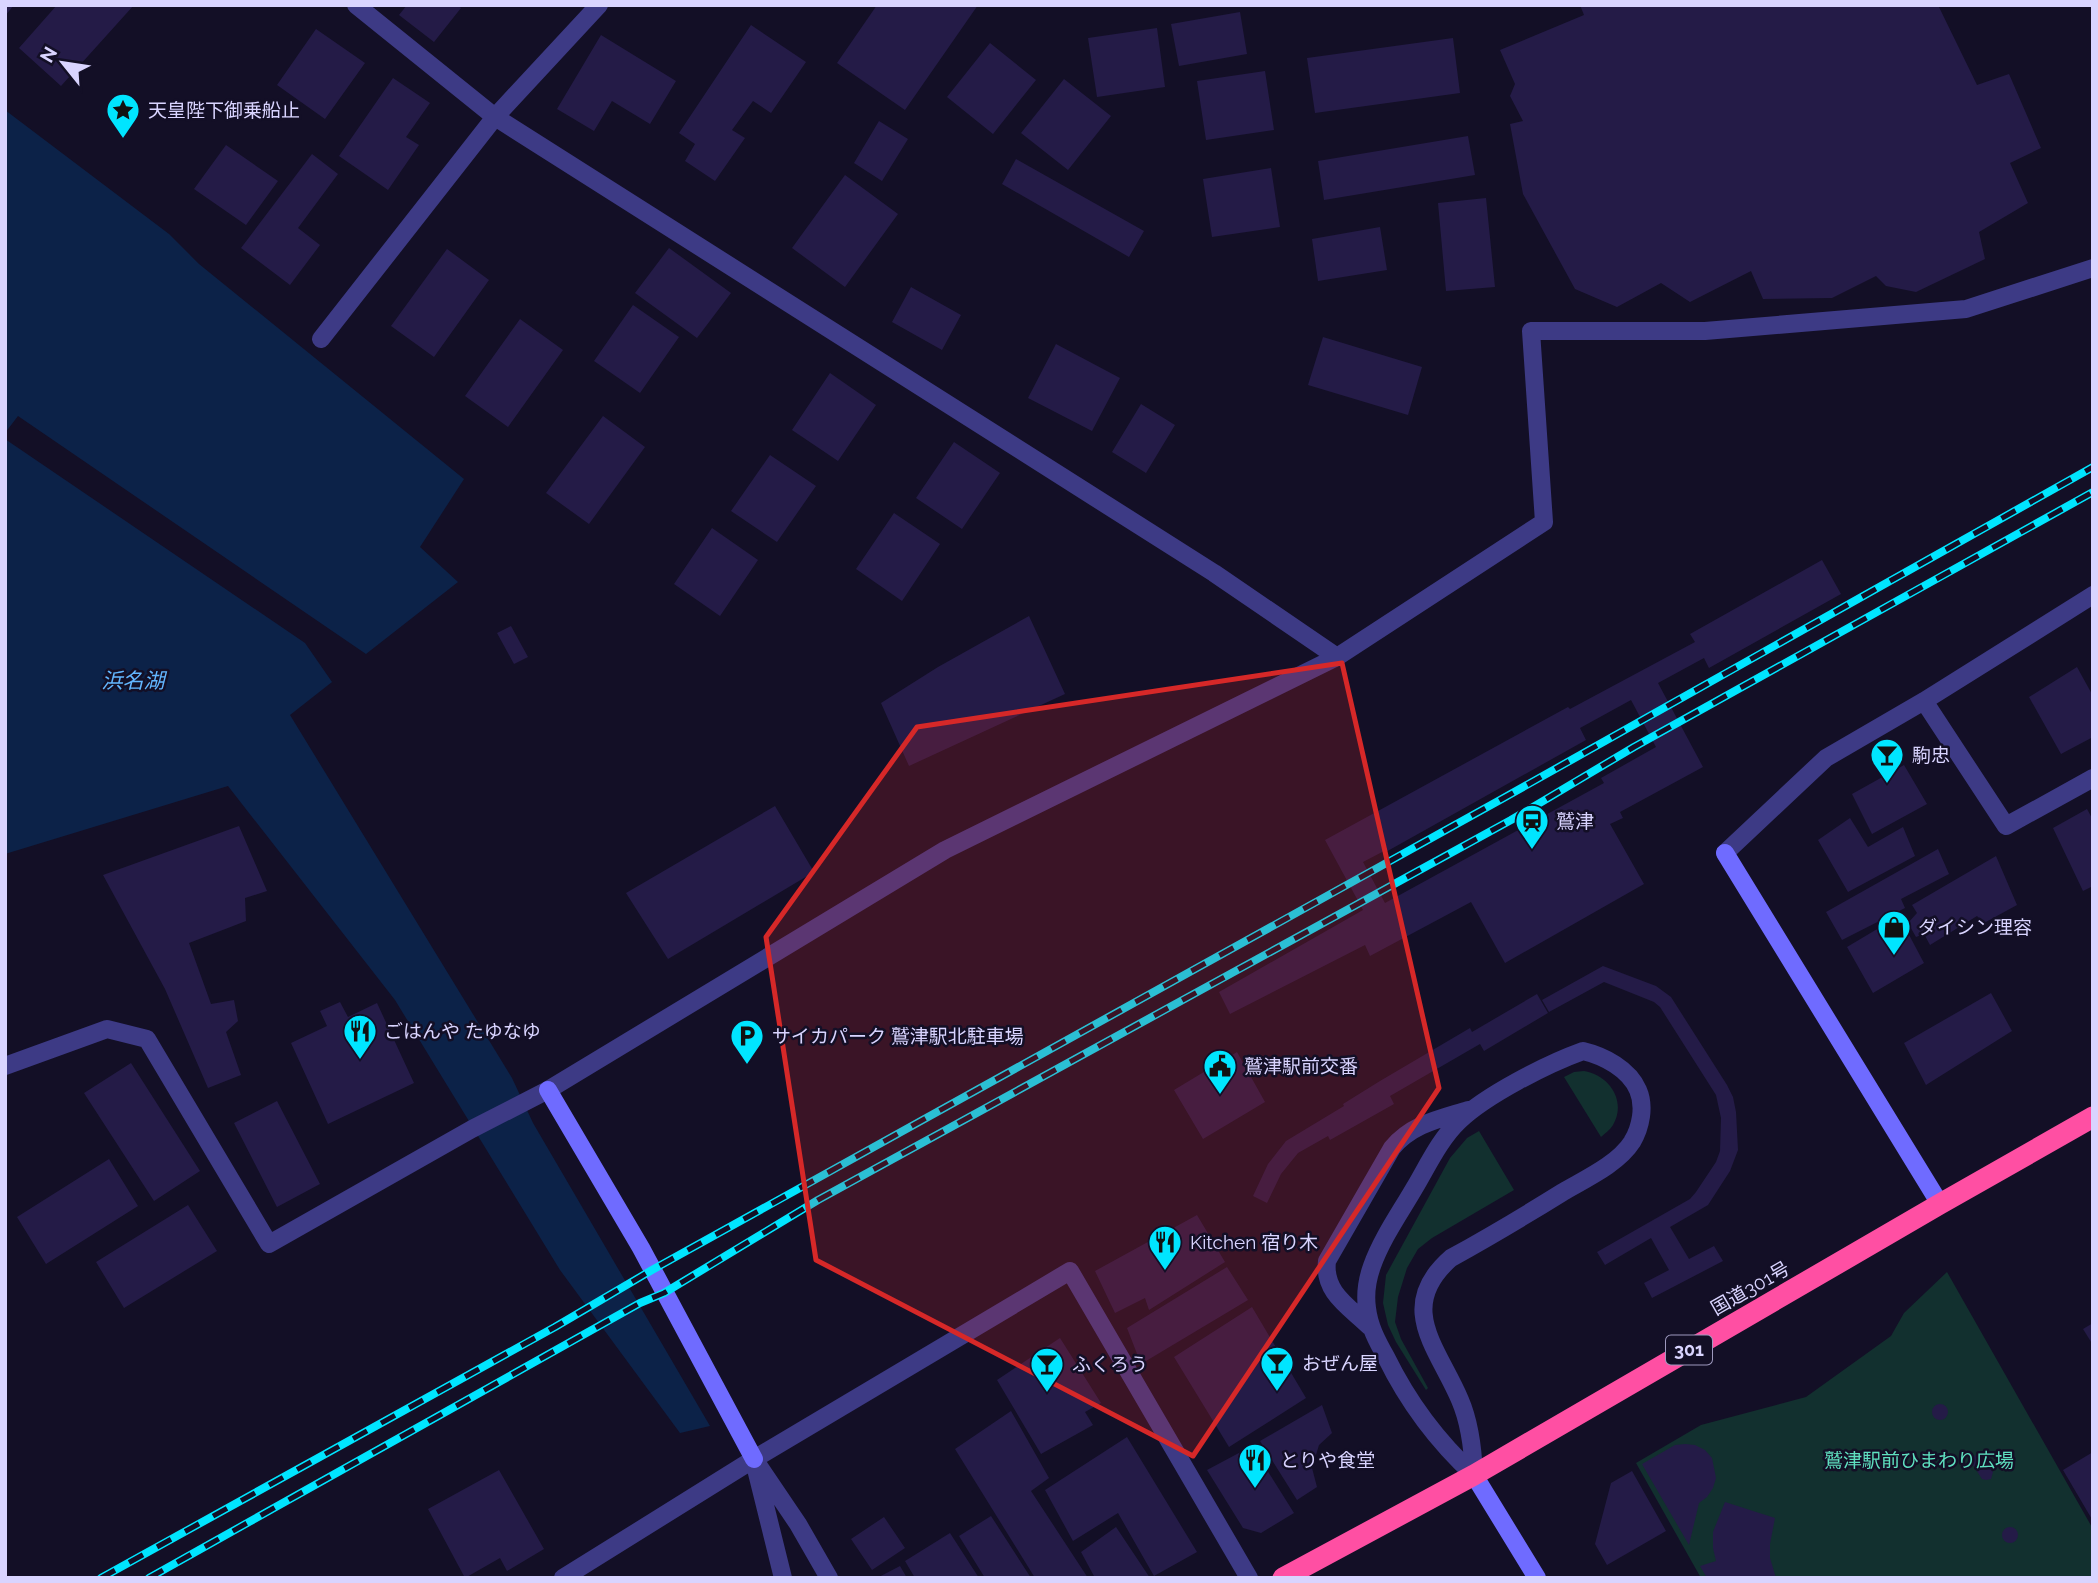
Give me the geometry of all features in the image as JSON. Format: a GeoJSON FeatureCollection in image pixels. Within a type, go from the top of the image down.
{"type":"FeatureCollection","features":[{"type":"Feature","properties":{"kind":"highway","name":"国道301号"},"geometry":{"type":"LineString","coordinates":[[1283,1578],[1474,1475],[2093,1117]]}},
{"type":"Feature","properties":{"kind":"street"},"geometry":{"type":"LineString","coordinates":[[356,5],[495,117],[1202,565],[1338,657]]}},
{"type":"Feature","properties":{"kind":"street"},"geometry":{"type":"LineString","coordinates":[[321,339],[495,117],[598,5]]}},
{"type":"Feature","properties":{"kind":"street"},"geometry":{"type":"LineString","coordinates":[[5,1066],[107,1030],[147,1039],[269,1244],[472,1129],[548,1090],[945,850],[1338,657],[1544,522],[1531,331],[1705,331],[1966,309],[2093,268]]}},
{"type":"Feature","properties":{"kind":"street"},"geometry":{"type":"LineString","coordinates":[[1940,1204],[1725,853],[1826,758],[1924,701],[2093,596]]}},
{"type":"Feature","properties":{"kind":"street"},"geometry":{"type":"LineString","coordinates":[[1924,701],[2006,826],[2093,778]]}},
{"type":"Feature","properties":{"kind":"street"},"geometry":{"type":"LineString","coordinates":[[1370,1327],[1366,1290],[1371,1268],[1381,1245],[1451,1129],[1475,1108],[1564,1058],[1583,1051],[1598,1055],[1625,1072],[1638,1088],[1642,1103],[1637,1130],[1632,1142],[1621,1154],[1595,1174],[1451,1258],[1431,1279],[1424,1313],[1426,1332],[1461,1401],[1472,1448],[1474,1475]]}},
{"type":"Feature","properties":{"kind":"street"},"geometry":{"type":"LineString","coordinates":[[548,1090],[641,1248],[754,1459],[830,1578]]}},
{"type":"Feature","properties":{"kind":"street"},"geometry":{"type":"LineString","coordinates":[[1475,1108],[1425,1123],[1401,1137],[1327,1261],[1328,1282],[1334,1293],[1370,1327],[1396,1378],[1428,1427],[1449,1452],[1474,1475],[1537,1578]]}},
{"type":"Feature","properties":{"kind":"street"},"geometry":{"type":"LineString","coordinates":[[563,1578],[754,1459],[1070,1270],[1249,1578]]}},
{"type":"Feature","properties":{"kind":"street"},"geometry":{"type":"LineString","coordinates":[[754,1459],[783,1578]]}},
{"type":"Feature","properties":{"kind":"highlighted area"},"geometry":{"type":"Polygon","coordinates":[[[1342,663],[1439,1088],[1193,1456],[816,1260],[766,937],[917,727],[1342,663]]]}},
{"type":"Feature","properties":{"kind":"green space"},"geometry":{"type":"Polygon","coordinates":[[[1584,1071],[1601,1078],[1617,1098],[1617,1116],[1612,1127],[1601,1137],[1564,1077],[1584,1071]]]}},
{"type":"Feature","properties":{"kind":"green space"},"geometry":{"type":"Polygon","coordinates":[[[1479,1131],[1514,1190],[1432,1238],[1418,1249],[1407,1268],[1398,1297],[1395,1322],[1401,1339],[1428,1388],[1426,1390],[1388,1325],[1383,1303],[1386,1275],[1450,1158],[1467,1138],[1479,1131]]]}},
{"type":"Feature","properties":{"kind":"green space","name":"鷲津駅前ひまわり広場"},"geometry":{"type":"Polygon","coordinates":[[[1947,1272],[2093,1529],[2093,1578],[1701,1578],[1636,1463],[1701,1425],[1806,1397],[1891,1336],[1904,1313],[1947,1272]]]}},
{"type":"Feature","properties":{"kind":"water"},"geometry":{"type":"Polygon","coordinates":[[[5,110],[169,234],[199,264],[464,479],[420,547],[458,582],[366,654],[18,416],[5,433],[5,110]]]}},
{"type":"Feature","properties":{"kind":"water","name":"浜名湖"},"geometry":{"type":"Polygon","coordinates":[[[5,439],[305,643],[332,682],[290,715],[512,1078],[533,1123],[710,1426],[680,1433],[560,1270],[395,1000],[228,786],[5,854],[5,439]]]}},
{"type":"Feature","properties":{"kind":"building"},"geometry":{"type":"Polygon","coordinates":[[[5,5],[14,5],[5,16],[5,5]]]}},
{"type":"Feature","properties":{"kind":"building"},"geometry":{"type":"Polygon","coordinates":[[[57,5],[134,5],[61,86],[19,48],[57,5]]]}},
{"type":"Feature","properties":{"kind":"building"},"geometry":{"type":"Polygon","coordinates":[[[407,5],[457,5],[461,8],[434,42],[399,15],[407,5]]]}},
{"type":"Feature","properties":{"kind":"building"},"geometry":{"type":"Polygon","coordinates":[[[877,5],[978,5],[905,110],[837,63],[877,5]]]}},
{"type":"Feature","properties":{"kind":"building"},"geometry":{"type":"Polygon","coordinates":[[[1580,5],[1938,5],[1977,85],[2009,74],[2041,148],[2010,163],[2028,203],[1979,232],[1985,259],[1916,292],[1886,286],[1876,276],[1832,298],[1763,299],[1751,271],[1690,302],[1661,283],[1617,307],[1575,289],[1523,194],[1510,124],[1523,121],[1510,96],[1515,84],[1500,50],[1584,15],[1580,5]]]}},
{"type":"Feature","properties":{"kind":"building"},"geometry":{"type":"Polygon","coordinates":[[[1240,12],[1247,54],[1179,66],[1171,24],[1240,12]]]}},
{"type":"Feature","properties":{"kind":"building"},"geometry":{"type":"Polygon","coordinates":[[[751,25],[806,62],[771,113],[753,101],[732,130],[745,138],[715,181],[685,161],[695,144],[679,133],[751,25]]]}},
{"type":"Feature","properties":{"kind":"building"},"geometry":{"type":"Polygon","coordinates":[[[1157,28],[1165,87],[1097,97],[1088,38],[1157,28]]]}},
{"type":"Feature","properties":{"kind":"building"},"geometry":{"type":"Polygon","coordinates":[[[316,29],[365,63],[325,119],[277,85],[316,29]]]}},
{"type":"Feature","properties":{"kind":"building"},"geometry":{"type":"Polygon","coordinates":[[[601,35],[676,81],[650,124],[612,101],[594,131],[557,109],[601,35]]]}},
{"type":"Feature","properties":{"kind":"building"},"geometry":{"type":"Polygon","coordinates":[[[1453,38],[1460,93],[1315,113],[1307,58],[1453,38]]]}},
{"type":"Feature","properties":{"kind":"building"},"geometry":{"type":"Polygon","coordinates":[[[990,43],[1036,80],[993,134],[947,97],[990,43]]]}},
{"type":"Feature","properties":{"kind":"building"},"geometry":{"type":"Polygon","coordinates":[[[1265,71],[1274,130],[1206,140],[1197,81],[1265,71]]]}},
{"type":"Feature","properties":{"kind":"building"},"geometry":{"type":"Polygon","coordinates":[[[393,78],[430,103],[406,137],[419,145],[388,190],[339,156],[393,78]]]}},
{"type":"Feature","properties":{"kind":"building"},"geometry":{"type":"Polygon","coordinates":[[[1064,79],[1111,116],[1068,170],[1021,133],[1064,79]]]}},
{"type":"Feature","properties":{"kind":"building"},"geometry":{"type":"Polygon","coordinates":[[[879,121],[908,139],[882,181],[854,163],[879,121]]]}},
{"type":"Feature","properties":{"kind":"building"},"geometry":{"type":"Polygon","coordinates":[[[1468,136],[1475,175],[1324,200],[1318,161],[1468,136]]]}},
{"type":"Feature","properties":{"kind":"building"},"geometry":{"type":"Polygon","coordinates":[[[226,145],[278,181],[246,225],[194,189],[226,145]]]}},
{"type":"Feature","properties":{"kind":"building"},"geometry":{"type":"Polygon","coordinates":[[[312,154],[338,174],[298,228],[320,245],[290,285],[241,248],[312,154]]]}},
{"type":"Feature","properties":{"kind":"building"},"geometry":{"type":"Polygon","coordinates":[[[1016,159],[1144,231],[1129,257],[1002,184],[1016,159]]]}},
{"type":"Feature","properties":{"kind":"building"},"geometry":{"type":"Polygon","coordinates":[[[1271,168],[1280,227],[1212,237],[1203,179],[1271,168]]]}},
{"type":"Feature","properties":{"kind":"building"},"geometry":{"type":"Polygon","coordinates":[[[845,175],[898,214],[845,287],[792,248],[845,175]]]}},
{"type":"Feature","properties":{"kind":"building"},"geometry":{"type":"Polygon","coordinates":[[[1486,198],[1495,287],[1446,291],[1438,203],[1486,198]]]}},
{"type":"Feature","properties":{"kind":"building"},"geometry":{"type":"Polygon","coordinates":[[[1380,227],[1387,270],[1318,281],[1312,239],[1380,227]]]}},
{"type":"Feature","properties":{"kind":"building"},"geometry":{"type":"Polygon","coordinates":[[[669,248],[731,293],[697,338],[635,293],[669,248]]]}},
{"type":"Feature","properties":{"kind":"building"},"geometry":{"type":"Polygon","coordinates":[[[447,249],[489,280],[434,357],[391,326],[447,249]]]}},
{"type":"Feature","properties":{"kind":"building"},"geometry":{"type":"Polygon","coordinates":[[[911,287],[961,315],[942,350],[892,322],[911,287]]]}},
{"type":"Feature","properties":{"kind":"building"},"geometry":{"type":"Polygon","coordinates":[[[633,305],[679,337],[640,393],[594,361],[633,305]]]}},
{"type":"Feature","properties":{"kind":"building"},"geometry":{"type":"Polygon","coordinates":[[[520,319],[563,350],[508,427],[465,396],[520,319]]]}},
{"type":"Feature","properties":{"kind":"building"},"geometry":{"type":"Polygon","coordinates":[[[1323,337],[1422,367],[1408,415],[1308,385],[1323,337]]]}},
{"type":"Feature","properties":{"kind":"building"},"geometry":{"type":"Polygon","coordinates":[[[1056,344],[1120,378],[1092,431],[1028,398],[1056,344]]]}},
{"type":"Feature","properties":{"kind":"building"},"geometry":{"type":"Polygon","coordinates":[[[830,373],[876,405],[838,461],[792,430],[830,373]]]}},
{"type":"Feature","properties":{"kind":"building"},"geometry":{"type":"Polygon","coordinates":[[[1141,404],[1175,425],[1146,473],[1112,452],[1141,404]]]}},
{"type":"Feature","properties":{"kind":"building"},"geometry":{"type":"Polygon","coordinates":[[[603,416],[645,447],[589,524],[546,493],[603,416]]]}},
{"type":"Feature","properties":{"kind":"building"},"geometry":{"type":"Polygon","coordinates":[[[954,442],[1000,473],[962,529],[916,498],[954,442]]]}},
{"type":"Feature","properties":{"kind":"building"},"geometry":{"type":"Polygon","coordinates":[[[770,455],[816,486],[777,542],[731,511],[770,455]]]}},
{"type":"Feature","properties":{"kind":"building"},"geometry":{"type":"Polygon","coordinates":[[[894,513],[940,544],[902,601],[856,569],[894,513]]]}},
{"type":"Feature","properties":{"kind":"building"},"geometry":{"type":"Polygon","coordinates":[[[712,528],[758,560],[720,616],[674,584],[712,528]]]}},
{"type":"Feature","properties":{"kind":"building"},"geometry":{"type":"Polygon","coordinates":[[[1822,560],[1841,594],[1709,668],[1704,658],[1658,683],[1703,767],[1620,812],[1623,818],[1610,824],[1644,884],[1505,963],[1471,902],[1370,956],[1365,945],[1230,1014],[1219,992],[1363,910],[1325,840],[1568,707],[1570,709],[1695,642],[1690,634],[1822,560]],[[1631,700],[1580,728],[1586,740],[1384,853],[1363,862],[1385,903],[1604,783],[1601,778],[1656,747],[1631,700]]]}},
{"type":"Feature","properties":{"kind":"building"},"geometry":{"type":"Polygon","coordinates":[[[1029,616],[1065,694],[909,766],[881,703],[938,667],[1029,616]]]}},
{"type":"Feature","properties":{"kind":"building"},"geometry":{"type":"Polygon","coordinates":[[[511,626],[528,657],[514,664],[497,633],[511,626]]]}},
{"type":"Feature","properties":{"kind":"building"},"geometry":{"type":"Polygon","coordinates":[[[2077,667],[2093,696],[2093,737],[2061,754],[2029,697],[2077,667]]]}},
{"type":"Feature","properties":{"kind":"building"},"geometry":{"type":"Polygon","coordinates":[[[1904,765],[1927,804],[1872,834],[1852,794],[1904,765]]]}},
{"type":"Feature","properties":{"kind":"building"},"geometry":{"type":"Polygon","coordinates":[[[775,806],[814,872],[668,959],[626,893],[775,806]]]}},
{"type":"Feature","properties":{"kind":"building"},"geometry":{"type":"Polygon","coordinates":[[[2087,809],[2093,820],[2093,886],[2083,891],[2053,828],[2087,809]]]}},
{"type":"Feature","properties":{"kind":"building"},"geometry":{"type":"Polygon","coordinates":[[[1850,818],[1868,847],[1903,827],[1915,856],[1848,892],[1818,840],[1850,818]]]}},
{"type":"Feature","properties":{"kind":"building"},"geometry":{"type":"Polygon","coordinates":[[[239,826],[267,891],[245,898],[246,921],[189,943],[211,1004],[234,1000],[238,1021],[226,1032],[241,1075],[208,1088],[165,989],[103,875],[239,826]]]}},
{"type":"Feature","properties":{"kind":"building"},"geometry":{"type":"Polygon","coordinates":[[[1938,849],[1949,874],[1901,899],[1905,908],[1842,940],[1826,912],[1938,849]]]}},
{"type":"Feature","properties":{"kind":"building"},"geometry":{"type":"Polygon","coordinates":[[[1996,856],[2017,905],[1984,923],[1977,916],[1930,945],[1924,934],[1916,937],[1908,923],[1917,913],[1912,905],[1996,856]]]}},
{"type":"Feature","properties":{"kind":"building"},"geometry":{"type":"Polygon","coordinates":[[[1899,916],[1924,963],[1873,993],[1847,947],[1899,916]]]}},
{"type":"Feature","properties":{"kind":"building"},"geometry":{"type":"Polygon","coordinates":[[[1603,966],[1656,986],[1671,997],[1727,1085],[1736,1112],[1738,1150],[1730,1171],[1708,1205],[1670,1227],[1689,1259],[1714,1246],[1723,1261],[1652,1298],[1644,1283],[1669,1270],[1651,1238],[1605,1265],[1597,1252],[1690,1199],[1716,1162],[1720,1151],[1721,1118],[1716,1095],[1660,1007],[1654,1002],[1604,982],[1549,1012],[1542,1000],[1603,966]]]}},
{"type":"Feature","properties":{"kind":"building"},"geometry":{"type":"Polygon","coordinates":[[[1991,993],[2012,1031],[1926,1085],[1904,1043],[1991,993]]]}},
{"type":"Feature","properties":{"kind":"building"},"geometry":{"type":"Polygon","coordinates":[[[1537,994],[1548,1013],[1484,1051],[1480,1044],[1390,1096],[1394,1104],[1330,1140],[1328,1136],[1298,1153],[1281,1174],[1267,1203],[1253,1196],[1268,1164],[1286,1141],[1470,1028],[1472,1032],[1537,994]]]}},
{"type":"Feature","properties":{"kind":"building"},"geometry":{"type":"Polygon","coordinates":[[[340,1002],[348,1017],[377,1003],[414,1083],[328,1124],[291,1043],[327,1026],[320,1011],[340,1002]]]}},
{"type":"Feature","properties":{"kind":"building","name":"鷲津駅前交番"},"geometry":{"type":"Polygon","coordinates":[[[1237,1052],[1265,1102],[1203,1139],[1174,1090],[1237,1052]]]}},
{"type":"Feature","properties":{"kind":"building"},"geometry":{"type":"Polygon","coordinates":[[[131,1063],[200,1171],[154,1201],[84,1093],[131,1063]]]}},
{"type":"Feature","properties":{"kind":"building"},"geometry":{"type":"Polygon","coordinates":[[[277,1101],[320,1184],[277,1207],[234,1123],[277,1101]]]}},
{"type":"Feature","properties":{"kind":"building"},"geometry":{"type":"Polygon","coordinates":[[[109,1159],[138,1206],[46,1264],[17,1217],[109,1159]]]}},
{"type":"Feature","properties":{"kind":"building"},"geometry":{"type":"Polygon","coordinates":[[[188,1205],[217,1251],[124,1308],[96,1262],[188,1205]]]}},
{"type":"Feature","properties":{"kind":"building"},"geometry":{"type":"Polygon","coordinates":[[[1197,1215],[1225,1262],[1149,1310],[1145,1298],[1115,1313],[1095,1271],[1197,1215]]]}},
{"type":"Feature","properties":{"kind":"building"},"geometry":{"type":"Polygon","coordinates":[[[1227,1267],[1248,1300],[1141,1364],[1127,1328],[1227,1267]]]}},
{"type":"Feature","properties":{"kind":"building"},"geometry":{"type":"Polygon","coordinates":[[[1252,1307],[1306,1398],[1229,1447],[1174,1357],[1252,1307]]]}},
{"type":"Feature","properties":{"kind":"building"},"geometry":{"type":"Polygon","coordinates":[[[2093,1323],[2093,1345],[2083,1329],[2093,1323]]]}},
{"type":"Feature","properties":{"kind":"building"},"geometry":{"type":"Polygon","coordinates":[[[1060,1338],[1101,1403],[1085,1412],[1093,1425],[1041,1454],[997,1380],[1060,1338]]]}},
{"type":"Feature","properties":{"kind":"building"},"geometry":{"type":"Polygon","coordinates":[[[1937,1404],[1943,1404],[1948,1412],[1946,1418],[1937,1420],[1932,1415],[1932,1409],[1937,1404]]]}},
{"type":"Feature","properties":{"kind":"building"},"geometry":{"type":"Polygon","coordinates":[[[1322,1405],[1332,1433],[1319,1445],[1312,1468],[1317,1487],[1297,1500],[1260,1441],[1322,1405]]]}},
{"type":"Feature","properties":{"kind":"building"},"geometry":{"type":"Polygon","coordinates":[[[1011,1411],[1049,1478],[1031,1491],[1088,1578],[1035,1578],[955,1449],[1011,1411]]]}},
{"type":"Feature","properties":{"kind":"building"},"geometry":{"type":"Polygon","coordinates":[[[1127,1437],[1197,1552],[1154,1576],[1118,1513],[1073,1541],[1045,1490],[1127,1437]]]}},
{"type":"Feature","properties":{"kind":"building"},"geometry":{"type":"Polygon","coordinates":[[[1685,1444],[1705,1450],[1712,1458],[1716,1478],[1707,1497],[1699,1503],[1689,1545],[1642,1464],[1675,1445],[1685,1444]]]}},
{"type":"Feature","properties":{"kind":"building"},"geometry":{"type":"Polygon","coordinates":[[[1252,1446],[1294,1513],[1261,1533],[1243,1528],[1207,1470],[1252,1446]]]}},
{"type":"Feature","properties":{"kind":"building"},"geometry":{"type":"Polygon","coordinates":[[[2093,1452],[2093,1521],[2063,1470],[2093,1452]]]}},
{"type":"Feature","properties":{"kind":"building"},"geometry":{"type":"Polygon","coordinates":[[[1976,1455],[1985,1458],[1993,1472],[1991,1479],[1982,1479],[1973,1465],[1972,1458],[1976,1455]]]}},
{"type":"Feature","properties":{"kind":"building"},"geometry":{"type":"Polygon","coordinates":[[[499,1470],[544,1549],[507,1571],[500,1558],[465,1578],[428,1509],[499,1470]]]}},
{"type":"Feature","properties":{"kind":"building"},"geometry":{"type":"Polygon","coordinates":[[[1632,1471],[1666,1531],[1607,1565],[1595,1544],[1611,1483],[1632,1471]]]}},
{"type":"Feature","properties":{"kind":"building"},"geometry":{"type":"Polygon","coordinates":[[[1725,1502],[1775,1518],[1770,1558],[1776,1578],[1707,1578],[1700,1566],[1716,1561],[1713,1532],[1725,1502]]]}},
{"type":"Feature","properties":{"kind":"building"},"geometry":{"type":"Polygon","coordinates":[[[991,1516],[1031,1578],[985,1578],[959,1536],[991,1516]]]}},
{"type":"Feature","properties":{"kind":"building"},"geometry":{"type":"Polygon","coordinates":[[[884,1517],[905,1548],[872,1570],[851,1539],[884,1517]]]}},
{"type":"Feature","properties":{"kind":"building"},"geometry":{"type":"Polygon","coordinates":[[[1116,1527],[1150,1578],[1095,1578],[1081,1552],[1116,1527]]]}},
{"type":"Feature","properties":{"kind":"building"},"geometry":{"type":"Polygon","coordinates":[[[2007,1527],[2013,1527],[2018,1535],[2016,1541],[2007,1543],[2002,1538],[2002,1532],[2007,1527]]]}},
{"type":"Feature","properties":{"kind":"building"},"geometry":{"type":"Polygon","coordinates":[[[950,1533],[979,1578],[915,1578],[905,1561],[950,1533]]]}},
{"type":"Feature","properties":{"kind":"building"},"geometry":{"type":"Polygon","coordinates":[[[900,1566],[907,1578],[877,1578],[900,1566]]]}},
{"type":"Feature","properties":{"kind":"railway"},"geometry":{"type":"LineString","coordinates":[[101,1578],[2093,467]]}},
{"type":"Feature","properties":{"kind":"railway"},"geometry":{"type":"LineString","coordinates":[[149,1578],[640,1303],[664,1293],[818,1200],[1511,820],[1634,747],[2093,492]]}},
{"type":"Feature","properties":{"kind":"place","name":"天皇陛下御乗船止"},"geometry":{"type":"Point","coordinates":[123,140]}},
{"type":"Feature","properties":{"kind":"place","name":"駒忠"},"geometry":{"type":"Point","coordinates":[1887,785]}},
{"type":"Feature","properties":{"kind":"place","name":"鷲津"},"geometry":{"type":"Point","coordinates":[1532,851]}},
{"type":"Feature","properties":{"kind":"place","name":"ダイシン理容"},"geometry":{"type":"Point","coordinates":[1894,957]}},
{"type":"Feature","properties":{"kind":"place","name":"ごはんや たゆなゆ"},"geometry":{"type":"Point","coordinates":[360,1061]}},
{"type":"Feature","properties":{"kind":"place","name":"サイカパーク 鷲津駅北駐車場"},"geometry":{"type":"Point","coordinates":[747,1066]}},
{"type":"Feature","properties":{"kind":"place","name":"鷲津駅前交番"},"geometry":{"type":"Point","coordinates":[1220,1096]}},
{"type":"Feature","properties":{"kind":"place","name":"Kitchen 宿り木"},"geometry":{"type":"Point","coordinates":[1165,1272]}},
{"type":"Feature","properties":{"kind":"place","name":"おぜん屋"},"geometry":{"type":"Point","coordinates":[1277,1393]}},
{"type":"Feature","properties":{"kind":"place","name":"ふくろう"},"geometry":{"type":"Point","coordinates":[1047,1394]}},
{"type":"Feature","properties":{"kind":"place","name":"とりや食堂"},"geometry":{"type":"Point","coordinates":[1255,1490]}}]}
